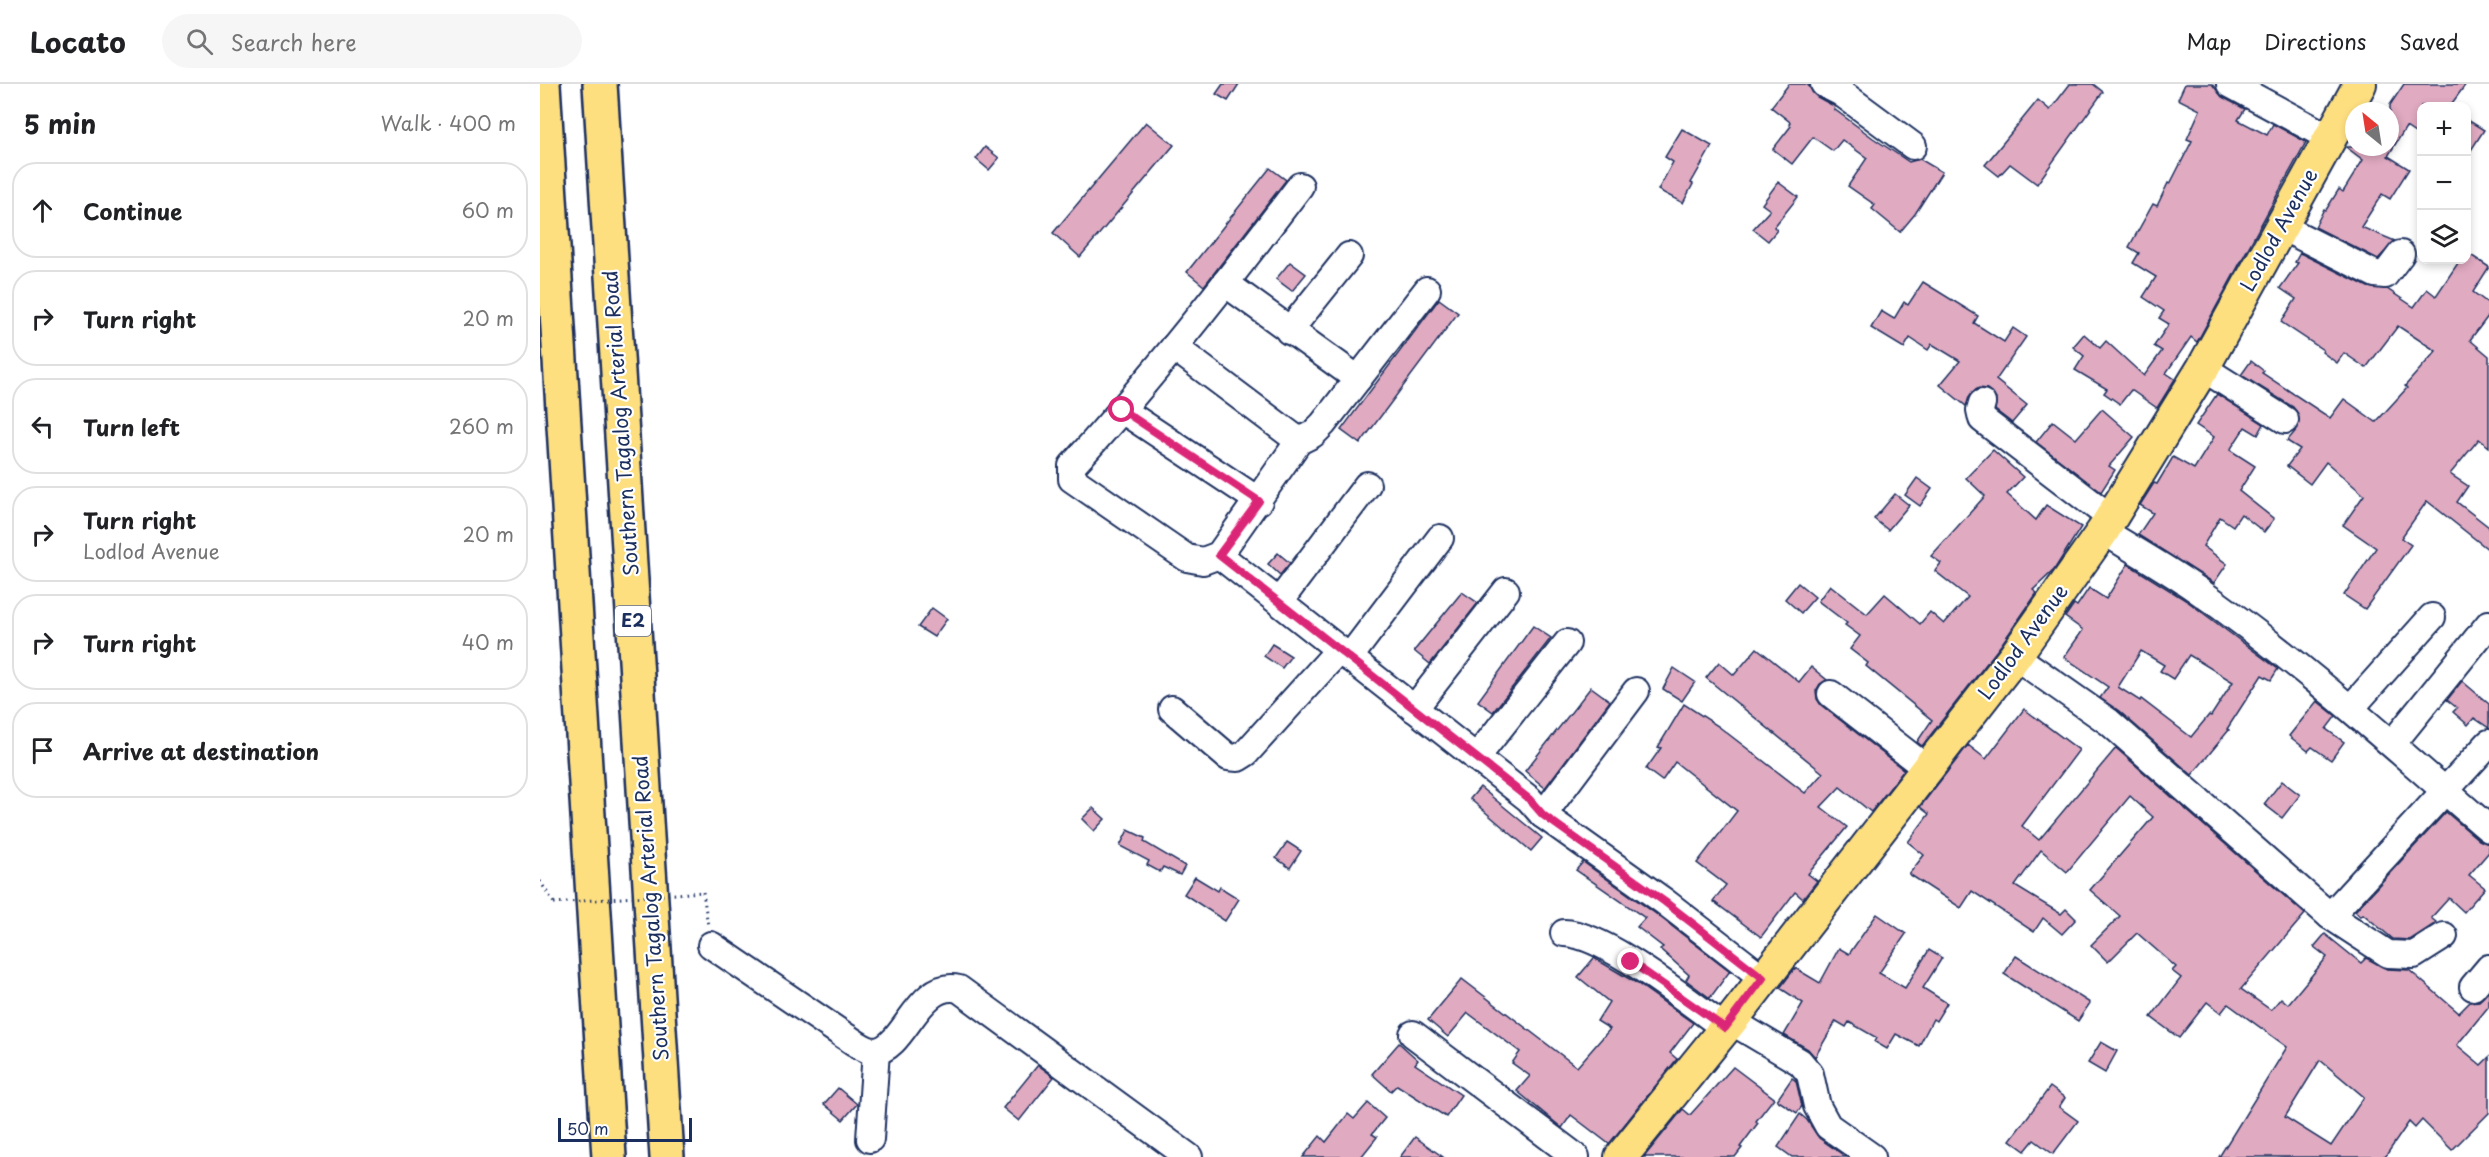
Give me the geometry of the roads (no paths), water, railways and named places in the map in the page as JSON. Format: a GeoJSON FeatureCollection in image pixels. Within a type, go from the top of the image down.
{"type":"FeatureCollection","features":[{"type":"Feature","properties":{"kind":"highway"},"geometry":{"type":"LineString","coordinates":[[543,84],[609,1157]]}},
{"type":"Feature","properties":{"kind":"highway","name":"Southern Tagalog Arterial Road"},"geometry":{"type":"LineString","coordinates":[[600,84],[667,1157]]}},
{"type":"Feature","properties":{"kind":"main road","name":"Lodlod Avenue"},"geometry":{"type":"LineString","coordinates":[[1621,1157],[1728,1025],[2015,656],[2107,524],[2203,369],[2360,84]]}},
{"type":"Feature","properties":{"kind":"street"},"geometry":{"type":"LineString","coordinates":[[2230,84],[2331,138]]}},
{"type":"Feature","properties":{"kind":"street"},"geometry":{"type":"LineString","coordinates":[[1837,87],[1913,146]]}},
{"type":"Feature","properties":{"kind":"street"},"geometry":{"type":"LineString","coordinates":[[1300,186],[1174,347],[1072,466],[1072,479],[1187,558],[1203,561],[1219,555],[1299,441],[1313,434],[1323,424],[1427,290]]}},
{"type":"Feature","properties":{"kind":"street"},"geometry":{"type":"LineString","coordinates":[[2282,226],[2375,274],[2385,275],[2401,254]]}},
{"type":"Feature","properties":{"kind":"street"},"geometry":{"type":"LineString","coordinates":[[1289,331],[1349,256]]}},
{"type":"Feature","properties":{"kind":"street"},"geometry":{"type":"LineString","coordinates":[[1226,283],[1358,379]]}},
{"type":"Feature","properties":{"kind":"street"},"geometry":{"type":"LineString","coordinates":[[1174,347],[1299,441]]}},
{"type":"Feature","properties":{"kind":"street"},"geometry":{"type":"LineString","coordinates":[[2203,369],[2285,420]]}},
{"type":"Feature","properties":{"kind":"street"},"geometry":{"type":"LineString","coordinates":[[1982,403],[1980,410],[1982,419],[2107,524],[2271,644],[2351,708],[2489,829]]}},
{"type":"Feature","properties":{"kind":"street"},"geometry":{"type":"LineString","coordinates":[[1122,410],[1259,501]]}},
{"type":"Feature","properties":{"kind":"street"},"geometry":{"type":"LineString","coordinates":[[1279,602],[1367,484]]}},
{"type":"Feature","properties":{"kind":"street"},"geometry":{"type":"LineString","coordinates":[[1172,709],[1228,757],[1238,758],[1246,753],[1344,654],[1440,538]]}},
{"type":"Feature","properties":{"kind":"street"},"geometry":{"type":"LineString","coordinates":[[1219,555],[1476,758],[1767,973]]}},
{"type":"Feature","properties":{"kind":"street"},"geometry":{"type":"LineString","coordinates":[[1414,710],[1506,591]]}},
{"type":"Feature","properties":{"kind":"street"},"geometry":{"type":"LineString","coordinates":[[2351,708],[2432,617]]}},
{"type":"Feature","properties":{"kind":"street"},"geometry":{"type":"LineString","coordinates":[[2392,744],[2489,624]]}},
{"type":"Feature","properties":{"kind":"street"},"geometry":{"type":"LineString","coordinates":[[1476,758],[1567,643]]}},
{"type":"Feature","properties":{"kind":"street"},"geometry":{"type":"LineString","coordinates":[[2015,656],[2109,722],[2330,916],[2388,954],[2414,955],[2444,936]]}},
{"type":"Feature","properties":{"kind":"street"},"geometry":{"type":"LineString","coordinates":[[1541,806],[1636,691]]}},
{"type":"Feature","properties":{"kind":"street"},"geometry":{"type":"LineString","coordinates":[[1831,694],[1926,768]]}},
{"type":"Feature","properties":{"kind":"street"},"geometry":{"type":"LineString","coordinates":[[2330,916],[2489,744]]}},
{"type":"Feature","properties":{"kind":"street"},"geometry":{"type":"LineString","coordinates":[[1564,933],[1577,933],[1589,937],[1728,1025],[1800,1062],[1810,1074],[1817,1106],[1828,1126],[1872,1157]]}},
{"type":"Feature","properties":{"kind":"street"},"geometry":{"type":"LineString","coordinates":[[711,945],[845,1036],[876,1051],[885,1047],[898,1034],[931,995],[950,987],[959,989],[1189,1157]]}},
{"type":"Feature","properties":{"kind":"street"},"geometry":{"type":"LineString","coordinates":[[1413,1034],[1576,1157]]}},
{"type":"Feature","properties":{"kind":"street"},"geometry":{"type":"LineString","coordinates":[[870,1139],[876,1051]]}}]}
